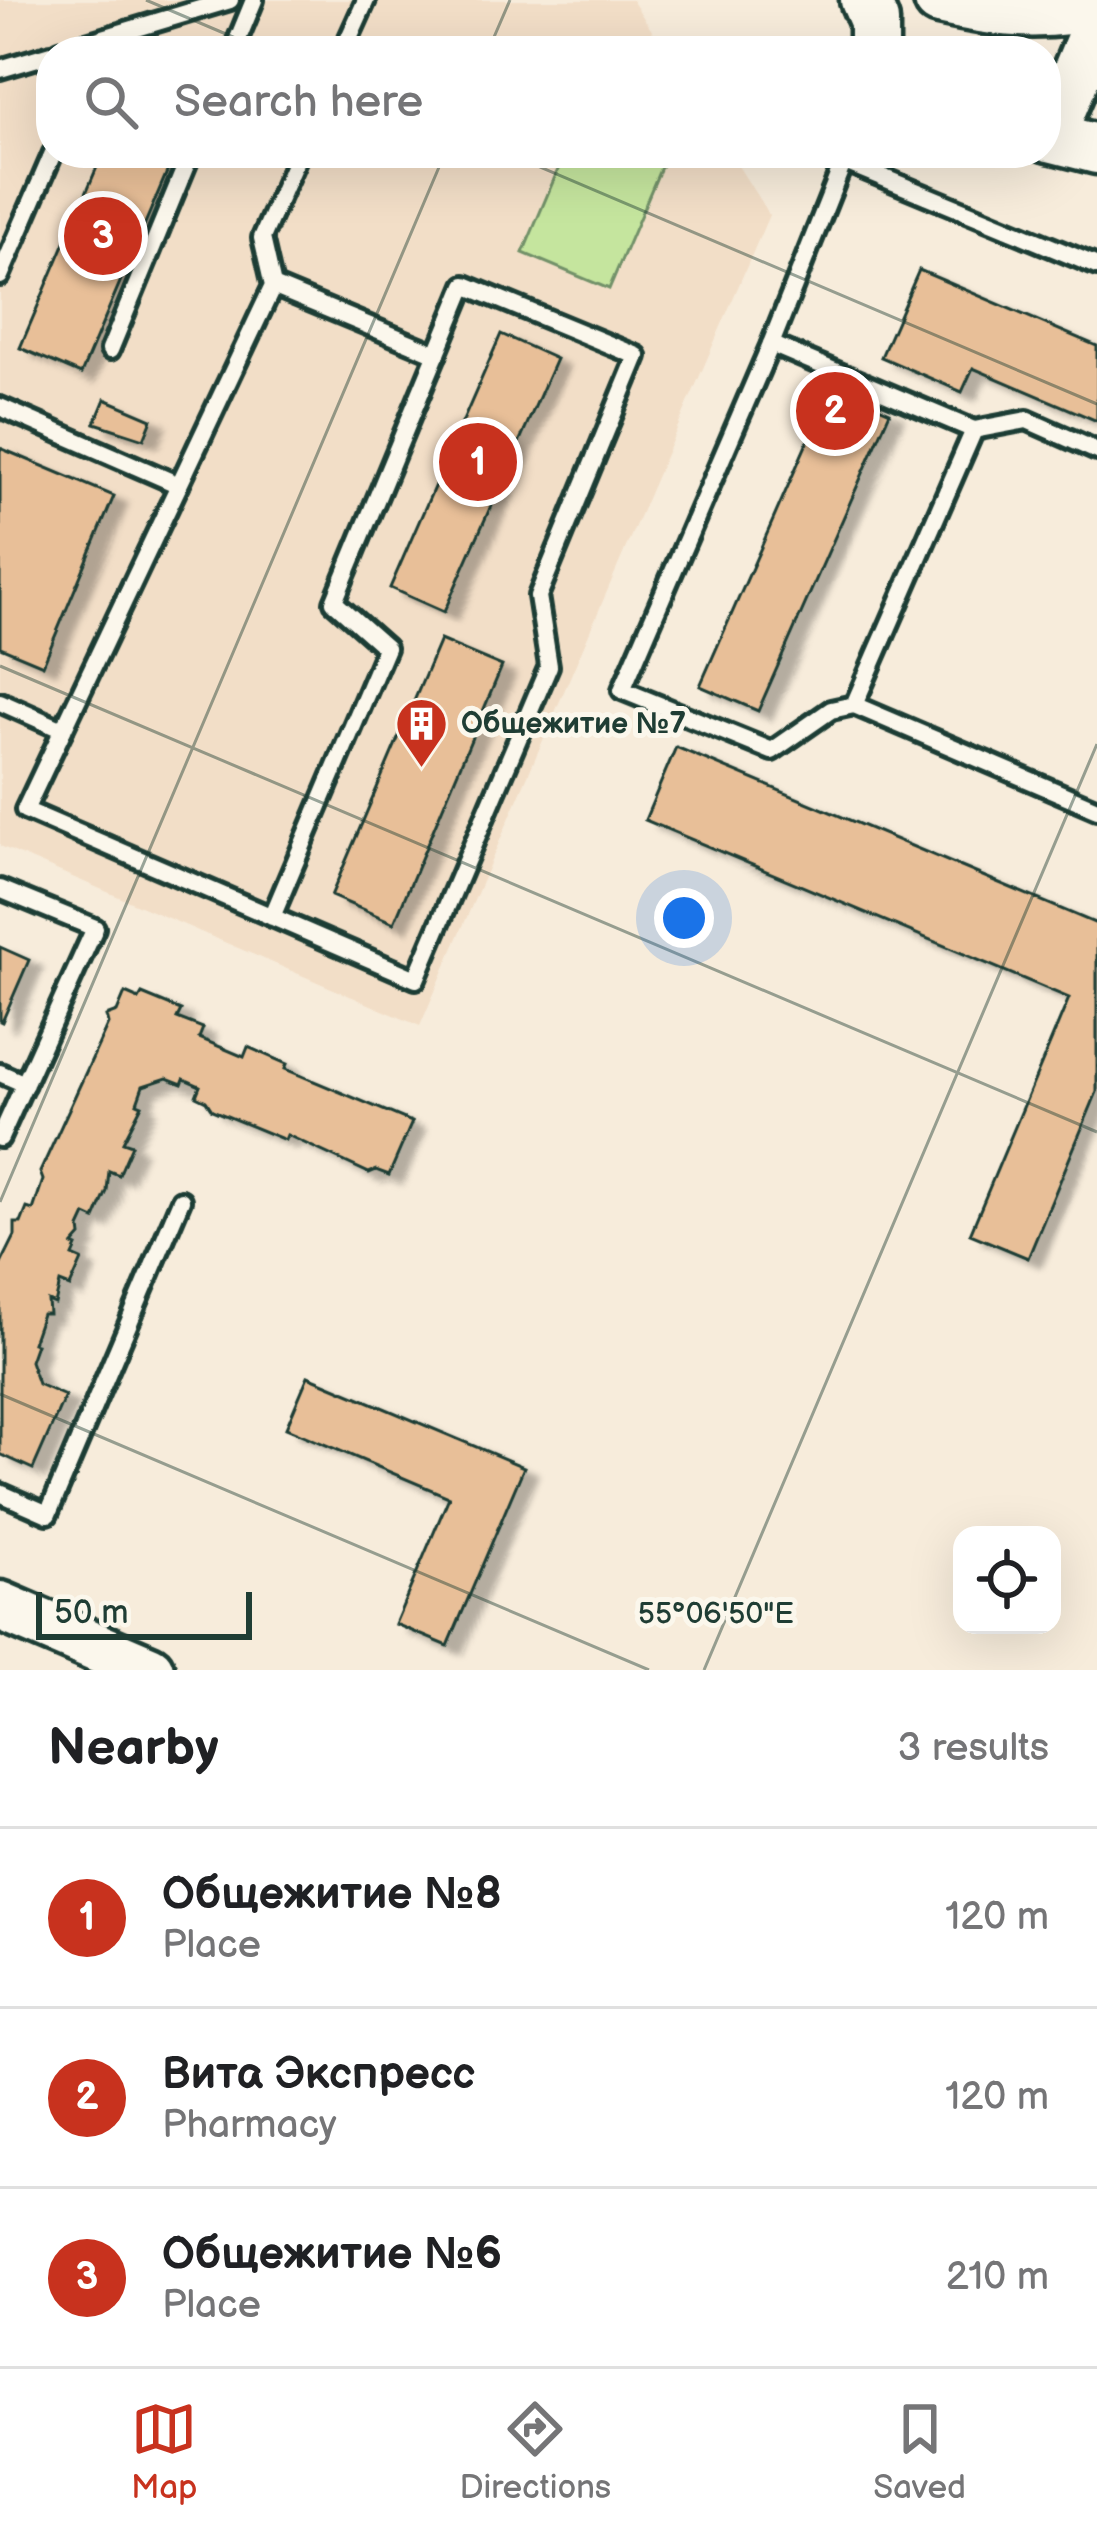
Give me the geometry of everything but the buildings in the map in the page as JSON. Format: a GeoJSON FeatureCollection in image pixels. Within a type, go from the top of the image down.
{"type":"FeatureCollection","features":[{"type":"Feature","properties":{"kind":"main road"},"geometry":{"type":"LineString","coordinates":[[865,0],[874,21],[874,36]]}},
{"type":"Feature","properties":{"kind":"main road"},"geometry":{"type":"LineString","coordinates":[[939,0],[1046,14],[1097,4]]}},
{"type":"Feature","properties":{"kind":"main road"},"geometry":{"type":"LineString","coordinates":[[1061,106],[1097,24]]}},
{"type":"Feature","properties":{"kind":"main road"},"geometry":{"type":"LineString","coordinates":[[1061,139],[1097,149]]}},
{"type":"Feature","properties":{"kind":"main road"},"geometry":{"type":"LineString","coordinates":[[0,1606],[148,1670]]}},
{"type":"Feature","properties":{"kind":"lane"},"geometry":{"type":"LineString","coordinates":[[125,36],[230,0]]}},
{"type":"Feature","properties":{"kind":"lane"},"geometry":{"type":"LineString","coordinates":[[239,36],[254,0]]}},
{"type":"Feature","properties":{"kind":"lane"},"geometry":{"type":"LineString","coordinates":[[350,36],[366,0]]}},
{"type":"Feature","properties":{"kind":"lane"},"geometry":{"type":"LineString","coordinates":[[0,69],[36,58]]}},
{"type":"Feature","properties":{"kind":"lane"},"geometry":{"type":"LineString","coordinates":[[0,276],[47,168]]}},
{"type":"Feature","properties":{"kind":"lane"},"geometry":{"type":"LineString","coordinates":[[110,350],[185,168]]}},
{"type":"Feature","properties":{"kind":"lane"},"geometry":{"type":"LineString","coordinates":[[272,917],[386,648],[334,602],[466,285],[637,356],[538,596],[549,666],[416,979],[272,917],[26,810],[273,286],[262,238],[292,168]]}},
{"type":"Feature","properties":{"kind":"lane"},"geometry":{"type":"LineString","coordinates":[[841,168],[771,344],[622,690],[772,751],[831,710],[854,705],[1097,809]]}},
{"type":"Feature","properties":{"kind":"lane"},"geometry":{"type":"LineString","coordinates":[[870,168],[1097,266]]}},
{"type":"Feature","properties":{"kind":"lane"},"geometry":{"type":"LineString","coordinates":[[273,286],[437,354]]}},
{"type":"Feature","properties":{"kind":"lane"},"geometry":{"type":"LineString","coordinates":[[771,344],[974,430],[1027,420],[1097,451]]}},
{"type":"Feature","properties":{"kind":"lane"},"geometry":{"type":"LineString","coordinates":[[0,407],[179,484]]}},
{"type":"Feature","properties":{"kind":"lane"},"geometry":{"type":"LineString","coordinates":[[854,705],[974,430]]}},
{"type":"Feature","properties":{"kind":"lane"},"geometry":{"type":"LineString","coordinates":[[0,702],[63,730]]}},
{"type":"Feature","properties":{"kind":"lane"},"geometry":{"type":"LineString","coordinates":[[0,889],[95,928],[0,1138]]}},
{"type":"Feature","properties":{"kind":"lane"},"geometry":{"type":"LineString","coordinates":[[0,1073],[25,1084]]}},
{"type":"Feature","properties":{"kind":"lane"},"geometry":{"type":"LineString","coordinates":[[0,1493],[47,1514],[181,1200]]}},
{"type":"Feature","properties":{"kind":"shaded area"},"geometry":{"type":"Polygon","coordinates":[[[0,0],[632,0],[655,36],[36,36],[36,168],[739,168],[769,215],[420,1026],[0,846],[0,0]]]}},
{"type":"Feature","properties":{"kind":"green space"},"geometry":{"type":"Polygon","coordinates":[[[559,168],[661,168],[609,289],[523,253],[559,168]]]}},
{"type":"Feature","properties":{"kind":"place","name":"Общежитие №6"},"geometry":{"type":"Point","coordinates":[103,236]}},
{"type":"Feature","properties":{"kind":"place","name":"Вита Экспресс"},"geometry":{"type":"Point","coordinates":[835,411]}},
{"type":"Feature","properties":{"kind":"place","name":"Общежитие №8"},"geometry":{"type":"Point","coordinates":[478,462]}},
{"type":"Feature","properties":{"kind":"place","name":"Общежитие №7"},"geometry":{"type":"Point","coordinates":[422,769]}}]}
